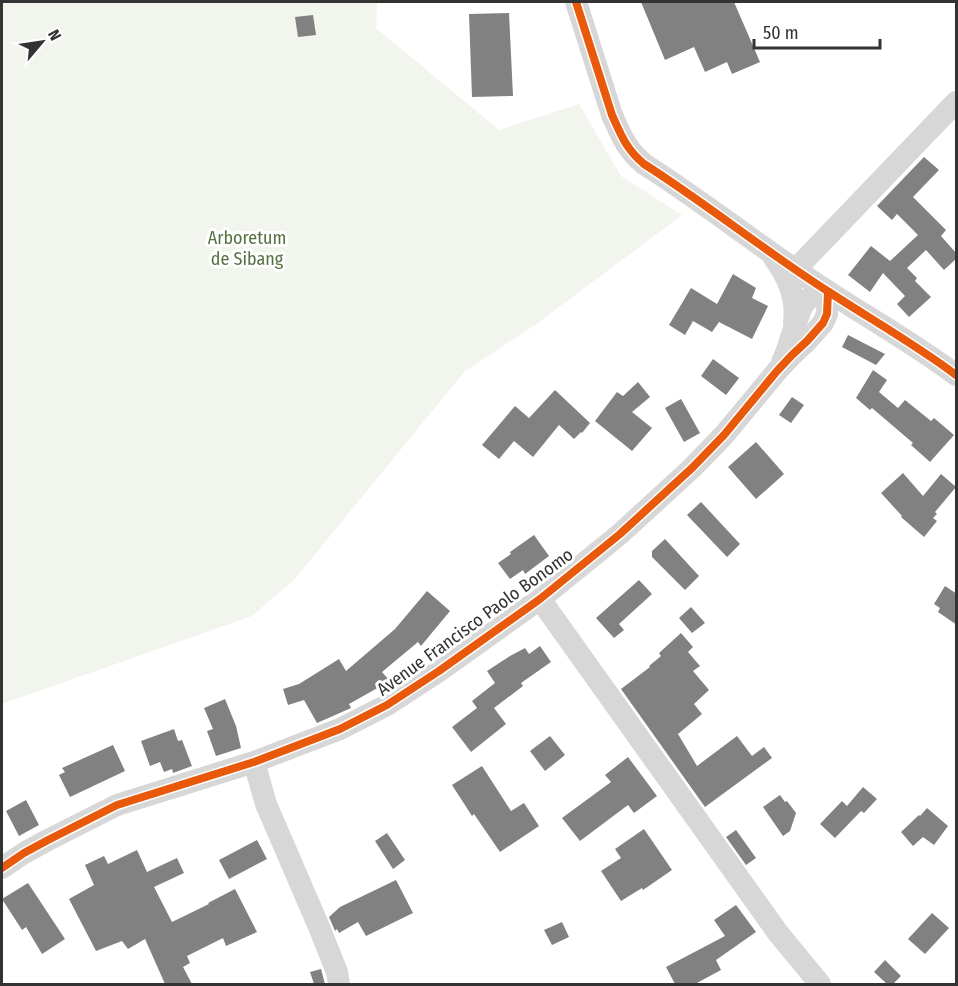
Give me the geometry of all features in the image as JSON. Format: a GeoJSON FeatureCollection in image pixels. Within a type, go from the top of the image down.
{"type":"FeatureCollection","features":[{"type":"Feature","properties":{"kind":"street"},"geometry":{"type":"LineString","coordinates":[[576,2],[612,115],[631,153],[828,292],[957,375]]}},
{"type":"Feature","properties":{"kind":"street"},"geometry":{"type":"LineString","coordinates":[[796,269],[957,102]]}},
{"type":"Feature","properties":{"kind":"street"},"geometry":{"type":"LineString","coordinates":[[770,252],[793,292],[800,336]]}},
{"type":"Feature","properties":{"kind":"street"},"geometry":{"type":"LineString","coordinates":[[800,336],[804,304],[819,293],[828,292]]}},
{"type":"Feature","properties":{"kind":"street"},"geometry":{"type":"LineString","coordinates":[[800,336],[848,321],[884,326]]}},
{"type":"Feature","properties":{"kind":"street","name":"Avenue Francisco Paolo Bonomo"},"geometry":{"type":"LineString","coordinates":[[2,868],[24,853],[117,805],[254,762],[340,729],[387,705],[439,671],[540,599],[620,534],[692,468],[724,435],[792,355],[800,336]]}},
{"type":"Feature","properties":{"kind":"street"},"geometry":{"type":"LineString","coordinates":[[540,599],[778,933],[820,984]]}},
{"type":"Feature","properties":{"kind":"street"},"geometry":{"type":"LineString","coordinates":[[254,762],[266,804],[319,927],[337,972],[339,984]]}},
{"type":"Feature","properties":{"kind":"green space","name":"Arboretum de Sibang"},"geometry":{"type":"Polygon","coordinates":[[[2,2],[377,2],[376,28],[499,130],[579,104],[621,176],[682,215],[535,325],[465,371],[294,580],[252,616],[2,704],[2,2]]]}},
{"type":"Feature","properties":{"kind":"building"},"geometry":{"type":"Polygon","coordinates":[[[641,2],[734,2],[760,62],[732,74],[727,62],[705,72],[694,47],[665,60],[641,2]]]}},
{"type":"Feature","properties":{"kind":"building"},"geometry":{"type":"Polygon","coordinates":[[[509,13],[513,96],[472,97],[469,14],[509,13]]]}},
{"type":"Feature","properties":{"kind":"building"},"geometry":{"type":"Polygon","coordinates":[[[313,15],[316,35],[298,37],[295,17],[313,15]]]}},
{"type":"Feature","properties":{"kind":"building"},"geometry":{"type":"Polygon","coordinates":[[[924,157],[939,170],[913,197],[946,230],[941,236],[957,254],[957,258],[944,270],[926,250],[907,268],[917,278],[915,281],[931,297],[909,317],[897,304],[905,296],[883,273],[870,292],[848,275],[871,246],[890,261],[918,235],[897,214],[892,220],[877,206],[924,157]]]}},
{"type":"Feature","properties":{"kind":"building"},"geometry":{"type":"Polygon","coordinates":[[[733,274],[756,288],[752,298],[768,306],[752,339],[719,322],[712,332],[693,321],[685,335],[669,325],[691,288],[717,304],[733,274]]]}},
{"type":"Feature","properties":{"kind":"building"},"geometry":{"type":"Polygon","coordinates":[[[848,335],[885,354],[876,365],[842,347],[848,335]]]}},
{"type":"Feature","properties":{"kind":"building"},"geometry":{"type":"Polygon","coordinates":[[[713,359],[739,378],[726,395],[701,376],[713,359]]]}},
{"type":"Feature","properties":{"kind":"building"},"geometry":{"type":"Polygon","coordinates":[[[873,370],[887,380],[879,392],[898,408],[905,400],[931,421],[934,418],[954,435],[930,462],[911,445],[913,443],[872,408],[870,410],[856,398],[873,370]]]}},
{"type":"Feature","properties":{"kind":"building"},"geometry":{"type":"Polygon","coordinates":[[[638,382],[650,397],[632,412],[652,428],[632,451],[595,421],[617,392],[623,396],[638,382]]]}},
{"type":"Feature","properties":{"kind":"building"},"geometry":{"type":"Polygon","coordinates":[[[555,390],[590,423],[582,433],[574,439],[559,425],[533,457],[514,441],[499,459],[482,445],[515,406],[529,418],[555,390]]]}},
{"type":"Feature","properties":{"kind":"building"},"geometry":{"type":"Polygon","coordinates":[[[792,397],[804,405],[791,423],[779,415],[792,397]]]}},
{"type":"Feature","properties":{"kind":"building"},"geometry":{"type":"Polygon","coordinates":[[[681,399],[700,433],[684,442],[665,408],[681,399]]]}},
{"type":"Feature","properties":{"kind":"building"},"geometry":{"type":"Polygon","coordinates":[[[756,442],[784,474],[756,499],[728,467],[756,442]]]}},
{"type":"Feature","properties":{"kind":"building"},"geometry":{"type":"Polygon","coordinates":[[[903,473],[923,496],[941,474],[956,487],[935,512],[937,514],[933,518],[937,521],[924,537],[901,517],[881,493],[903,473]]]}},
{"type":"Feature","properties":{"kind":"building"},"geometry":{"type":"Polygon","coordinates":[[[701,502],[740,544],[727,557],[687,515],[701,502]]]}},
{"type":"Feature","properties":{"kind":"building"},"geometry":{"type":"Polygon","coordinates":[[[534,535],[549,556],[525,574],[523,570],[510,579],[498,563],[534,535]]]}},
{"type":"Feature","properties":{"kind":"building"},"geometry":{"type":"Polygon","coordinates":[[[665,539],[699,576],[685,590],[652,557],[652,551],[665,539]]]}},
{"type":"Feature","properties":{"kind":"building"},"geometry":{"type":"Polygon","coordinates":[[[639,580],[652,594],[619,624],[624,630],[614,638],[596,618],[639,580]]]}},
{"type":"Feature","properties":{"kind":"building"},"geometry":{"type":"Polygon","coordinates":[[[945,586],[957,594],[957,625],[938,612],[940,608],[934,604],[945,586]]]}},
{"type":"Feature","properties":{"kind":"building"},"geometry":{"type":"Polygon","coordinates":[[[427,591],[450,611],[421,646],[418,642],[382,672],[390,681],[349,704],[351,708],[317,723],[304,700],[288,705],[283,689],[299,684],[339,659],[346,671],[395,629],[427,591]]]}},
{"type":"Feature","properties":{"kind":"building"},"geometry":{"type":"Polygon","coordinates":[[[691,607],[705,623],[692,633],[679,618],[691,607]]]}},
{"type":"Feature","properties":{"kind":"building"},"geometry":{"type":"Polygon","coordinates":[[[681,633],[693,647],[688,652],[700,666],[693,671],[709,690],[694,704],[702,714],[678,734],[697,766],[737,736],[752,756],[764,747],[772,758],[705,807],[621,689],[650,667],[661,656],[659,653],[681,633]]]}},
{"type":"Feature","properties":{"kind":"building"},"geometry":{"type":"Polygon","coordinates":[[[540,646],[551,662],[521,683],[523,686],[494,708],[506,724],[471,752],[452,727],[477,708],[472,701],[495,683],[487,671],[525,648],[529,654],[540,646]]]}},
{"type":"Feature","properties":{"kind":"building"},"geometry":{"type":"Polygon","coordinates":[[[225,699],[236,726],[241,748],[216,756],[207,731],[213,729],[204,708],[225,699]]]}},
{"type":"Feature","properties":{"kind":"building"},"geometry":{"type":"Polygon","coordinates":[[[174,729],[178,741],[182,740],[192,766],[173,773],[172,769],[164,772],[160,762],[150,766],[141,741],[174,729]]]}},
{"type":"Feature","properties":{"kind":"building"},"geometry":{"type":"Polygon","coordinates":[[[550,736],[565,755],[545,771],[530,751],[550,736]]]}},
{"type":"Feature","properties":{"kind":"building"},"geometry":{"type":"Polygon","coordinates":[[[113,745],[125,771],[70,797],[59,775],[65,772],[62,768],[113,745]]]}},
{"type":"Feature","properties":{"kind":"building"},"geometry":{"type":"Polygon","coordinates":[[[628,757],[657,796],[634,813],[628,805],[580,841],[562,818],[611,782],[605,775],[628,757]]]}},
{"type":"Feature","properties":{"kind":"building"},"geometry":{"type":"Polygon","coordinates":[[[482,766],[511,811],[524,803],[539,826],[500,852],[452,785],[482,766]]]}},
{"type":"Feature","properties":{"kind":"building"},"geometry":{"type":"Polygon","coordinates":[[[863,787],[877,799],[864,813],[861,811],[835,838],[820,824],[842,801],[847,806],[863,787]]]}},
{"type":"Feature","properties":{"kind":"building"},"geometry":{"type":"Polygon","coordinates":[[[780,795],[796,813],[790,831],[783,836],[763,807],[780,795]]]}},
{"type":"Feature","properties":{"kind":"building"},"geometry":{"type":"Polygon","coordinates":[[[26,800],[39,825],[19,836],[6,811],[26,800]]]}},
{"type":"Feature","properties":{"kind":"building"},"geometry":{"type":"Polygon","coordinates":[[[927,808],[948,826],[934,845],[923,837],[913,846],[901,832],[927,808]]]}},
{"type":"Feature","properties":{"kind":"building"},"geometry":{"type":"Polygon","coordinates":[[[644,829],[672,870],[643,890],[642,888],[621,901],[601,871],[621,858],[615,849],[644,829]]]}},
{"type":"Feature","properties":{"kind":"building"},"geometry":{"type":"Polygon","coordinates":[[[736,830],[756,858],[746,865],[726,837],[736,830]]]}},
{"type":"Feature","properties":{"kind":"building"},"geometry":{"type":"Polygon","coordinates":[[[387,833],[405,860],[393,869],[375,841],[387,833]]]}},
{"type":"Feature","properties":{"kind":"building"},"geometry":{"type":"Polygon","coordinates":[[[257,840],[267,859],[229,879],[219,860],[257,840]]]}},
{"type":"Feature","properties":{"kind":"building"},"geometry":{"type":"Polygon","coordinates":[[[137,850],[147,872],[177,858],[184,873],[154,887],[172,922],[235,889],[257,932],[226,946],[223,938],[187,956],[190,963],[183,967],[192,984],[165,984],[145,939],[128,949],[122,941],[96,951],[69,899],[94,885],[85,865],[104,856],[108,864],[137,850]]]}},
{"type":"Feature","properties":{"kind":"building"},"geometry":{"type":"Polygon","coordinates":[[[396,880],[413,913],[366,936],[358,922],[339,933],[337,929],[335,931],[329,917],[340,907],[396,880]]]}},
{"type":"Feature","properties":{"kind":"building"},"geometry":{"type":"Polygon","coordinates":[[[28,883],[65,939],[42,954],[26,927],[22,930],[2,899],[28,883]]]}},
{"type":"Feature","properties":{"kind":"building"},"geometry":{"type":"Polygon","coordinates":[[[736,905],[756,932],[716,960],[721,970],[695,984],[675,984],[666,967],[725,936],[714,920],[736,905]]]}},
{"type":"Feature","properties":{"kind":"building"},"geometry":{"type":"Polygon","coordinates":[[[932,913],[949,928],[925,954],[908,939],[932,913]]]}},
{"type":"Feature","properties":{"kind":"building"},"geometry":{"type":"Polygon","coordinates":[[[562,922],[569,937],[552,945],[544,930],[562,922]]]}},
{"type":"Feature","properties":{"kind":"building"},"geometry":{"type":"Polygon","coordinates":[[[885,960],[901,976],[893,984],[887,984],[874,972],[885,960]]]}},
{"type":"Feature","properties":{"kind":"building"},"geometry":{"type":"Polygon","coordinates":[[[321,969],[325,984],[314,984],[310,972],[321,969]]]}},
{"type":"Feature","properties":{"kind":"cycle path"},"geometry":{"type":"LineString","coordinates":[[576,2],[612,115],[625,141],[644,164],[806,277],[956,375]]}},
{"type":"Feature","properties":{"kind":"cycle path"},"geometry":{"type":"LineString","coordinates":[[2,868],[24,853],[117,805],[254,762],[340,729],[387,705],[439,671],[540,599],[620,534],[692,468],[724,435],[777,371],[823,323],[827,314],[828,292]]}}]}
